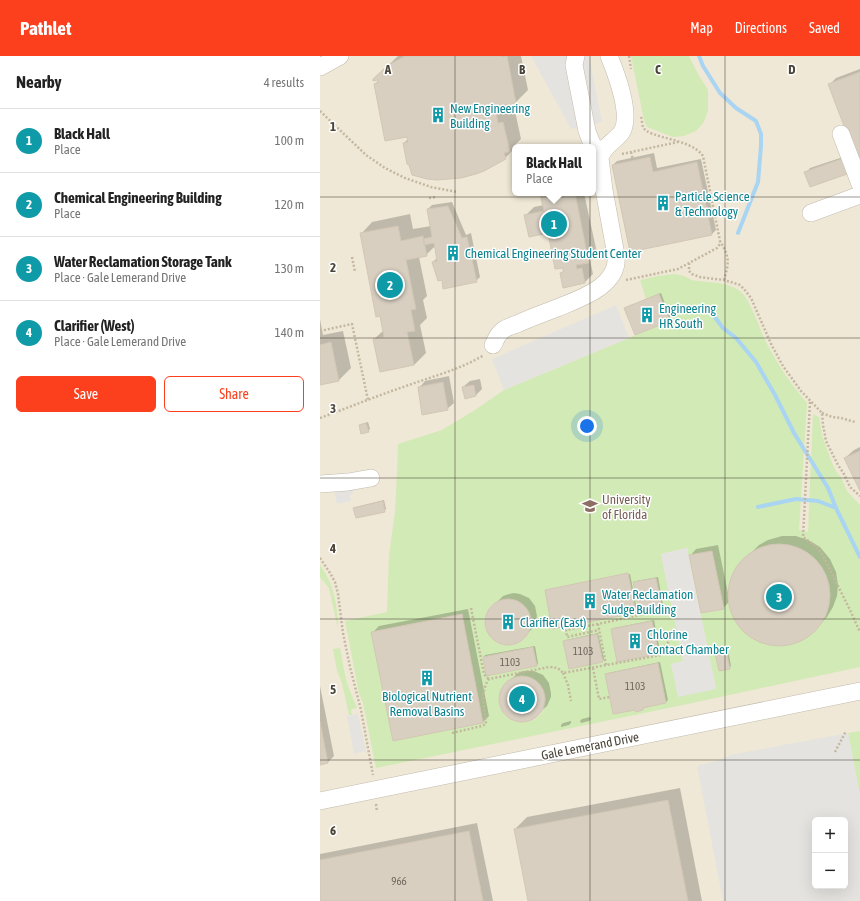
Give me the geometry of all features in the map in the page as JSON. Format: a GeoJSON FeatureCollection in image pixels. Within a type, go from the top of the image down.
{"type":"FeatureCollection","features":[{"type":"Feature","properties":{"kind":"street"},"geometry":{"type":"LineString","coordinates":[[320,67],[340,56]]}},
{"type":"Feature","properties":{"kind":"street"},"geometry":{"type":"LineString","coordinates":[[576,56],[574,65],[587,131],[592,144]]}},
{"type":"Feature","properties":{"kind":"street"},"geometry":{"type":"LineString","coordinates":[[493,346],[501,332],[584,297],[608,280],[613,272],[616,261],[600,160],[601,153],[605,147],[621,134],[625,124],[624,108],[620,88],[609,56]]}},
{"type":"Feature","properties":{"kind":"street"},"geometry":{"type":"LineString","coordinates":[[841,134],[860,184]]}},
{"type":"Feature","properties":{"kind":"street"},"geometry":{"type":"LineString","coordinates":[[596,148],[601,153]]}},
{"type":"Feature","properties":{"kind":"street"},"geometry":{"type":"LineString","coordinates":[[811,212],[860,195]]}},
{"type":"Feature","properties":{"kind":"street"},"geometry":{"type":"LineString","coordinates":[[320,484],[348,482],[371,478]]}},
{"type":"Feature","properties":{"kind":"street","name":"Gale Lemerand Drive"},"geometry":{"type":"LineString","coordinates":[[320,800],[860,691]]}},
{"type":"Feature","properties":{"kind":"path"},"geometry":{"type":"LineString","coordinates":[[628,56],[633,74]]}},
{"type":"Feature","properties":{"kind":"path"},"geometry":{"type":"LineString","coordinates":[[320,111],[366,155],[385,168],[405,178],[431,187],[458,192]]}},
{"type":"Feature","properties":{"kind":"path"},"geometry":{"type":"LineString","coordinates":[[641,114],[643,127],[646,130],[695,148],[703,156],[720,241],[727,257],[728,265],[724,280]]}},
{"type":"Feature","properties":{"kind":"path"},"geometry":{"type":"LineString","coordinates":[[618,154],[679,142]]}},
{"type":"Feature","properties":{"kind":"path"},"geometry":{"type":"LineString","coordinates":[[631,152],[633,160]]}},
{"type":"Feature","properties":{"kind":"path"},"geometry":{"type":"LineString","coordinates":[[429,198],[437,197]]}},
{"type":"Feature","properties":{"kind":"path"},"geometry":{"type":"LineString","coordinates":[[608,280],[626,280],[678,269],[717,248],[720,241]]}},
{"type":"Feature","properties":{"kind":"path"},"geometry":{"type":"LineString","coordinates":[[352,257],[355,272]]}},
{"type":"Feature","properties":{"kind":"path"},"geometry":{"type":"LineString","coordinates":[[689,263],[692,274],[700,277],[724,280],[740,285],[751,298],[772,346],[783,366],[794,383],[810,402],[822,413],[832,417],[856,422]]}},
{"type":"Feature","properties":{"kind":"path"},"geometry":{"type":"LineString","coordinates":[[320,331],[352,324],[368,400]]}},
{"type":"Feature","properties":{"kind":"path"},"geometry":{"type":"LineString","coordinates":[[320,418],[474,361],[490,351],[493,346]]}},
{"type":"Feature","properties":{"kind":"path"},"geometry":{"type":"LineString","coordinates":[[810,402],[803,537],[817,547],[822,554],[860,632]]}},
{"type":"Feature","properties":{"kind":"path"},"geometry":{"type":"LineString","coordinates":[[822,413],[826,441],[850,487],[860,496]]}},
{"type":"Feature","properties":{"kind":"path"},"geometry":{"type":"LineString","coordinates":[[320,558],[330,573],[338,594],[343,634],[361,710],[372,772]]}},
{"type":"Feature","properties":{"kind":"path"},"geometry":{"type":"LineString","coordinates":[[471,608],[484,674],[489,679]]}},
{"type":"Feature","properties":{"kind":"path"},"geometry":{"type":"LineString","coordinates":[[599,630],[567,637],[566,630],[672,608]]}},
{"type":"Feature","properties":{"kind":"path"},"geometry":{"type":"LineString","coordinates":[[598,624],[606,665]]}},
{"type":"Feature","properties":{"kind":"path"},"geometry":{"type":"LineString","coordinates":[[563,673],[661,655],[661,652],[676,630]]}},
{"type":"Feature","properties":{"kind":"path"},"geometry":{"type":"LineString","coordinates":[[452,733],[486,724],[483,698],[484,688],[489,679],[549,667],[557,668],[563,673],[568,685],[570,701]]}},
{"type":"Feature","properties":{"kind":"path"},"geometry":{"type":"LineString","coordinates":[[593,668],[599,699],[610,697]]}},
{"type":"Feature","properties":{"kind":"path"},"geometry":{"type":"LineString","coordinates":[[836,752],[846,731]]}},
{"type":"Feature","properties":{"kind":"shaded area","name":"University of Florida"},"geometry":{"type":"Polygon","coordinates":[[[320,56],[860,56],[860,901],[320,901],[320,56]]]}},
{"type":"Feature","properties":{"kind":"shaded area"},"geometry":{"type":"Polygon","coordinates":[[[531,56],[589,56],[602,122],[571,129],[531,56]]]}},
{"type":"Feature","properties":{"kind":"shaded area"},"geometry":{"type":"Polygon","coordinates":[[[616,305],[629,338],[504,390],[492,359],[616,305]]]}},
{"type":"Feature","properties":{"kind":"shaded area"},"geometry":{"type":"Polygon","coordinates":[[[331,477],[359,485],[350,496],[351,501],[337,504],[331,477]]]}},
{"type":"Feature","properties":{"kind":"shaded area"},"geometry":{"type":"Polygon","coordinates":[[[687,548],[716,689],[678,697],[671,664],[683,661],[661,554],[687,548]]]}},
{"type":"Feature","properties":{"kind":"shaded area"},"geometry":{"type":"Polygon","coordinates":[[[358,714],[366,751],[354,754],[347,716],[358,714]]]}},
{"type":"Feature","properties":{"kind":"shaded area"},"geometry":{"type":"Polygon","coordinates":[[[848,733],[860,796],[860,901],[723,901],[697,766],[720,760],[730,755],[848,733]]]}},
{"type":"Feature","properties":{"kind":"green space"},"geometry":{"type":"Polygon","coordinates":[[[631,56],[689,56],[708,90],[708,110],[704,122],[696,131],[684,136],[673,137],[647,127],[644,120],[631,56]]]}},
{"type":"Feature","properties":{"kind":"green space"},"geometry":{"type":"Polygon","coordinates":[[[675,274],[692,280],[729,285],[740,291],[747,300],[775,358],[807,403],[799,530],[808,532],[813,414],[819,417],[822,435],[832,463],[837,473],[841,477],[847,491],[860,505],[860,667],[376,768],[345,621],[387,612],[389,555],[395,512],[398,444],[442,430],[504,390],[670,321],[659,294],[646,299],[640,280],[675,274]],[[773,544],[758,548],[743,559],[733,574],[730,582],[729,600],[734,617],[749,635],[758,641],[773,645],[786,645],[794,643],[801,640],[813,631],[822,620],[828,607],[829,593],[827,580],[822,567],[812,556],[799,548],[783,544],[773,544]],[[687,548],[661,554],[683,661],[671,664],[716,689],[687,548]],[[712,551],[689,556],[701,613],[724,609],[712,551]],[[628,574],[545,590],[552,629],[635,613],[628,574]],[[656,578],[633,582],[639,611],[662,607],[656,578]],[[508,599],[498,601],[488,609],[486,614],[485,628],[487,633],[497,643],[506,645],[516,644],[524,639],[529,632],[531,624],[530,616],[526,608],[519,602],[508,599]],[[462,614],[372,632],[393,741],[483,723],[462,614]],[[652,621],[611,629],[618,662],[659,654],[652,621]],[[597,634],[563,641],[569,669],[602,662],[597,634]],[[533,647],[483,657],[486,676],[537,666],[533,647]],[[658,663],[605,674],[613,714],[635,710],[636,712],[643,710],[643,708],[666,703],[658,663]],[[522,676],[511,679],[504,685],[500,693],[499,701],[501,709],[506,716],[514,721],[524,722],[533,720],[540,715],[546,700],[540,685],[532,679],[522,676]]]}},
{"type":"Feature","properties":{"kind":"green space"},"geometry":{"type":"Polygon","coordinates":[[[320,565],[332,588],[336,604],[338,629],[329,588],[320,577],[320,565]]]}},
{"type":"Feature","properties":{"kind":"green space"},"geometry":{"type":"Polygon","coordinates":[[[340,648],[348,686],[357,708],[352,709],[352,715],[349,715],[342,683],[337,671],[333,649],[340,648]]]}},
{"type":"Feature","properties":{"kind":"green space"},"geometry":{"type":"Polygon","coordinates":[[[860,731],[860,796],[848,733],[860,731]]]}},
{"type":"Feature","properties":{"kind":"building","name":"New Engineering Building"},"geometry":{"type":"Polygon","coordinates":[[[405,56],[507,56],[516,103],[495,107],[498,123],[503,122],[510,152],[504,153],[506,159],[484,171],[461,178],[437,180],[412,175],[409,165],[407,164],[403,143],[408,142],[407,137],[385,141],[374,84],[379,82],[378,80],[373,81],[373,79],[387,66],[405,56]]]}},
{"type":"Feature","properties":{"kind":"building"},"geometry":{"type":"Polygon","coordinates":[[[860,72],[860,168],[828,84],[860,72]]]}},
{"type":"Feature","properties":{"kind":"building","name":"Particle Science & Technology"},"geometry":{"type":"Polygon","coordinates":[[[650,157],[653,172],[697,162],[712,235],[630,252],[612,165],[650,157]]]}},
{"type":"Feature","properties":{"kind":"building"},"geometry":{"type":"Polygon","coordinates":[[[844,158],[850,173],[810,187],[804,172],[844,158]]]}},
{"type":"Feature","properties":{"kind":"building"},"geometry":{"type":"Polygon","coordinates":[[[541,196],[576,196],[589,263],[576,265],[577,269],[582,268],[585,283],[563,288],[560,273],[563,272],[563,268],[555,269],[548,233],[529,237],[524,215],[544,211],[541,196]]]}},
{"type":"Feature","properties":{"kind":"building","name":"Chemical Engineering Student Center"},"geometry":{"type":"Polygon","coordinates":[[[448,206],[462,238],[467,237],[477,282],[443,289],[442,280],[438,281],[432,262],[437,261],[434,243],[424,245],[423,239],[432,237],[427,209],[448,206]]]}},
{"type":"Feature","properties":{"kind":"building"},"geometry":{"type":"Polygon","coordinates":[[[398,226],[401,241],[423,236],[427,256],[406,260],[416,309],[411,310],[415,331],[407,332],[414,365],[380,372],[373,339],[384,337],[380,316],[376,317],[360,233],[398,226]]]}},
{"type":"Feature","properties":{"kind":"building","name":"Engineering HR South"},"geometry":{"type":"Polygon","coordinates":[[[659,294],[670,321],[635,335],[624,308],[659,294]]]}},
{"type":"Feature","properties":{"kind":"building"},"geometry":{"type":"Polygon","coordinates":[[[331,342],[339,381],[320,385],[320,345],[331,342]]]}},
{"type":"Feature","properties":{"kind":"building"},"geometry":{"type":"Polygon","coordinates":[[[443,382],[448,410],[422,415],[418,387],[443,382]]]}},
{"type":"Feature","properties":{"kind":"building"},"geometry":{"type":"Polygon","coordinates":[[[474,385],[476,396],[465,399],[462,387],[474,385]]]}},
{"type":"Feature","properties":{"kind":"building"},"geometry":{"type":"Polygon","coordinates":[[[366,423],[369,432],[361,434],[359,425],[366,423]]]}},
{"type":"Feature","properties":{"kind":"building"},"geometry":{"type":"Polygon","coordinates":[[[860,451],[860,491],[844,458],[860,451]]]}},
{"type":"Feature","properties":{"kind":"building"},"geometry":{"type":"Polygon","coordinates":[[[383,501],[385,512],[356,518],[353,508],[383,501]]]}},
{"type":"Feature","properties":{"kind":"building"},"geometry":{"type":"Polygon","coordinates":[[[779,544],[798,548],[815,559],[826,576],[830,595],[826,614],[815,631],[798,642],[779,646],[760,642],[743,631],[732,614],[728,595],[732,576],[743,559],[760,548],[779,544]]]}},
{"type":"Feature","properties":{"kind":"building"},"geometry":{"type":"Polygon","coordinates":[[[712,551],[724,609],[701,613],[689,555],[712,551]]]}},
{"type":"Feature","properties":{"kind":"building","name":"Water Reclamation Sludge Building"},"geometry":{"type":"Polygon","coordinates":[[[628,573],[636,613],[552,629],[545,590],[628,573]]]}},
{"type":"Feature","properties":{"kind":"building"},"geometry":{"type":"Polygon","coordinates":[[[656,578],[662,607],[639,611],[633,582],[656,578]]]}},
{"type":"Feature","properties":{"kind":"building","name":"Clarifier (East)"},"geometry":{"type":"Polygon","coordinates":[[[503,599],[513,599],[521,603],[527,609],[531,617],[531,627],[527,635],[521,641],[513,645],[503,645],[495,641],[489,635],[485,627],[485,617],[489,609],[495,603],[503,599]]]}},
{"type":"Feature","properties":{"kind":"building","name":"Biological Nutrient Removal Basins"},"geometry":{"type":"Polygon","coordinates":[[[462,614],[483,723],[393,741],[371,632],[462,614]]]}},
{"type":"Feature","properties":{"kind":"building","name":"Chlorine Contact Chamber"},"geometry":{"type":"Polygon","coordinates":[[[652,621],[659,654],[617,662],[611,629],[652,621]]]}},
{"type":"Feature","properties":{"kind":"building"},"geometry":{"type":"Polygon","coordinates":[[[597,634],[603,662],[569,669],[563,641],[597,634]]]}},
{"type":"Feature","properties":{"kind":"building"},"geometry":{"type":"Polygon","coordinates":[[[533,647],[537,666],[486,676],[483,657],[533,647]]]}},
{"type":"Feature","properties":{"kind":"building"},"geometry":{"type":"Polygon","coordinates":[[[726,651],[730,669],[719,671],[715,653],[726,651]]]}},
{"type":"Feature","properties":{"kind":"building"},"geometry":{"type":"Polygon","coordinates":[[[658,663],[666,703],[643,708],[643,710],[636,712],[635,710],[613,714],[605,674],[658,663]]]}},
{"type":"Feature","properties":{"kind":"building"},"geometry":{"type":"Polygon","coordinates":[[[517,676],[527,676],[535,680],[541,686],[545,694],[545,704],[541,712],[535,718],[527,722],[517,722],[509,718],[503,712],[499,704],[499,694],[503,686],[509,680],[517,676]]]}},
{"type":"Feature","properties":{"kind":"building"},"geometry":{"type":"Polygon","coordinates":[[[320,722],[328,763],[320,765],[320,722]]]}},
{"type":"Feature","properties":{"kind":"building"},"geometry":{"type":"Polygon","coordinates":[[[668,800],[688,901],[528,901],[514,829],[668,800]]]}},
{"type":"Feature","properties":{"kind":"building"},"geometry":{"type":"Polygon","coordinates":[[[469,831],[483,901],[320,901],[320,860],[469,831]]]}},
{"type":"Feature","properties":{"kind":"waterway"},"geometry":{"type":"LineString","coordinates":[[699,56],[703,66],[720,93],[736,108],[756,121],[761,134],[758,182],[738,233]]}},
{"type":"Feature","properties":{"kind":"waterway"},"geometry":{"type":"LineString","coordinates":[[713,308],[714,316],[723,328],[736,338],[756,362],[794,433],[828,488],[860,557]]}},
{"type":"Feature","properties":{"kind":"waterway"},"geometry":{"type":"LineString","coordinates":[[758,507],[796,499],[818,501],[836,508]]}},
{"type":"Feature","properties":{"kind":"place","name":"New Engineering Building"},"geometry":{"type":"Point","coordinates":[438,115]}},
{"type":"Feature","properties":{"kind":"place","name":"Particle Science & Technology"},"geometry":{"type":"Point","coordinates":[663,203]}},
{"type":"Feature","properties":{"kind":"place","name":"Black Hall"},"geometry":{"type":"Point","coordinates":[554,224]}},
{"type":"Feature","properties":{"kind":"place","name":"Chemical Engineering Student Center"},"geometry":{"type":"Point","coordinates":[453,253]}},
{"type":"Feature","properties":{"kind":"place","name":"Chemical Engineering Building"},"geometry":{"type":"Point","coordinates":[390,285]}},
{"type":"Feature","properties":{"kind":"place","name":"Engineering HR South"},"geometry":{"type":"Point","coordinates":[647,315]}},
{"type":"Feature","properties":{"kind":"place","name":"University of Florida"},"geometry":{"type":"Point","coordinates":[590,506]}},
{"type":"Feature","properties":{"kind":"place","name":"Water Reclamation Storage Tank"},"geometry":{"type":"Point","coordinates":[779,597]}},
{"type":"Feature","properties":{"kind":"place","name":"Water Reclamation Sludge Building"},"geometry":{"type":"Point","coordinates":[590,601]}},
{"type":"Feature","properties":{"kind":"place","name":"Clarifier (East)"},"geometry":{"type":"Point","coordinates":[508,622]}},
{"type":"Feature","properties":{"kind":"place","name":"Chlorine Contact Chamber"},"geometry":{"type":"Point","coordinates":[635,641]}},
{"type":"Feature","properties":{"kind":"place","name":"Biological Nutrient Removal Basins"},"geometry":{"type":"Point","coordinates":[427,678]}},
{"type":"Feature","properties":{"kind":"place","name":"Clarifier (West)"},"geometry":{"type":"Point","coordinates":[522,699]}}]}
